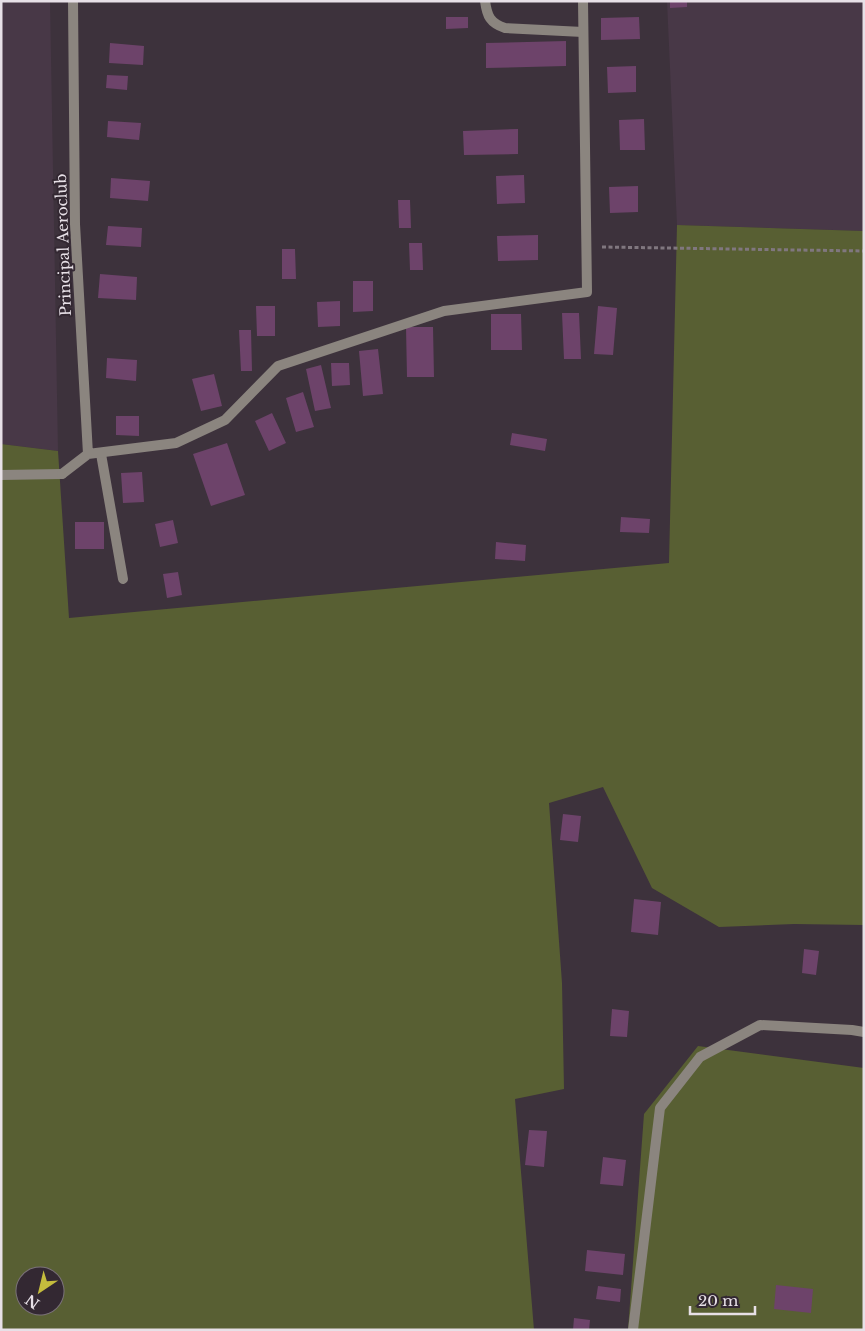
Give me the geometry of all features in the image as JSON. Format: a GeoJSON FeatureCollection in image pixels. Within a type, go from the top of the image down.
{"type":"FeatureCollection","features":[{"type":"Feature","properties":{"kind":"street","name":"Principal Aeroclub"},"geometry":{"type":"LineString","coordinates":[[73,1],[75,224],[88,454]]}},
{"type":"Feature","properties":{"kind":"street"},"geometry":{"type":"LineString","coordinates":[[485,1],[486,14],[490,20],[505,28],[583,32]]}},
{"type":"Feature","properties":{"kind":"street"},"geometry":{"type":"LineString","coordinates":[[1,475],[62,474],[88,454],[101,454],[176,443],[225,420],[278,366],[444,311],[587,292],[583,1]]}},
{"type":"Feature","properties":{"kind":"street"},"geometry":{"type":"LineString","coordinates":[[101,454],[123,579]]}},
{"type":"Feature","properties":{"kind":"street"},"geometry":{"type":"LineString","coordinates":[[634,1330],[660,1108],[700,1057],[760,1025],[864,1032]]}},
{"type":"Feature","properties":{"kind":"path"},"geometry":{"type":"LineString","coordinates":[[585,247],[864,251]]}},
{"type":"Feature","properties":{"kind":"shaded area"},"geometry":{"type":"Polygon","coordinates":[[[1,1],[50,1],[58,451],[1,444],[1,1]]]}},
{"type":"Feature","properties":{"kind":"shaded area"},"geometry":{"type":"Polygon","coordinates":[[[667,1],[864,1],[864,231],[677,225],[667,1]]]}},
{"type":"Feature","properties":{"kind":"green space"},"geometry":{"type":"Polygon","coordinates":[[[677,225],[864,231],[864,925],[794,924],[719,927],[652,888],[603,787],[549,803],[562,983],[564,1089],[515,1099],[534,1330],[1,1330],[1,444],[58,451],[69,618],[669,563],[677,225]]]}},
{"type":"Feature","properties":{"kind":"green space"},"geometry":{"type":"Polygon","coordinates":[[[698,1046],[864,1068],[864,1330],[628,1330],[644,1114],[698,1046]]]}},
{"type":"Feature","properties":{"kind":"building"},"geometry":{"type":"Polygon","coordinates":[[[670,1],[687,1],[687,7],[670,8],[670,1]]]}},
{"type":"Feature","properties":{"kind":"building"},"geometry":{"type":"Polygon","coordinates":[[[446,17],[468,17],[468,28],[446,29],[446,17]]]}},
{"type":"Feature","properties":{"kind":"building"},"geometry":{"type":"Polygon","coordinates":[[[639,17],[640,39],[601,40],[601,18],[639,17]]]}},
{"type":"Feature","properties":{"kind":"building"},"geometry":{"type":"Polygon","coordinates":[[[566,41],[566,66],[486,68],[486,43],[566,41]]]}},
{"type":"Feature","properties":{"kind":"building"},"geometry":{"type":"Polygon","coordinates":[[[110,43],[144,46],[143,65],[109,63],[110,43]]]}},
{"type":"Feature","properties":{"kind":"building"},"geometry":{"type":"Polygon","coordinates":[[[636,66],[636,92],[608,93],[607,67],[636,66]]]}},
{"type":"Feature","properties":{"kind":"building"},"geometry":{"type":"Polygon","coordinates":[[[107,75],[128,76],[127,90],[106,88],[107,75]]]}},
{"type":"Feature","properties":{"kind":"building"},"geometry":{"type":"Polygon","coordinates":[[[644,119],[645,150],[620,150],[619,120],[644,119]]]}},
{"type":"Feature","properties":{"kind":"building"},"geometry":{"type":"Polygon","coordinates":[[[108,121],[141,123],[139,140],[107,137],[108,121]]]}},
{"type":"Feature","properties":{"kind":"building"},"geometry":{"type":"Polygon","coordinates":[[[518,129],[518,154],[464,155],[463,131],[518,129]]]}},
{"type":"Feature","properties":{"kind":"building"},"geometry":{"type":"Polygon","coordinates":[[[524,175],[525,203],[497,204],[496,176],[524,175]]]}},
{"type":"Feature","properties":{"kind":"building"},"geometry":{"type":"Polygon","coordinates":[[[111,178],[150,181],[148,201],[110,198],[111,178]]]}},
{"type":"Feature","properties":{"kind":"building"},"geometry":{"type":"Polygon","coordinates":[[[638,186],[638,212],[610,213],[609,187],[638,186]]]}},
{"type":"Feature","properties":{"kind":"building"},"geometry":{"type":"Polygon","coordinates":[[[398,200],[410,200],[411,228],[399,228],[398,200]]]}},
{"type":"Feature","properties":{"kind":"building"},"geometry":{"type":"Polygon","coordinates":[[[108,226],[142,228],[141,247],[106,245],[108,226]]]}},
{"type":"Feature","properties":{"kind":"building"},"geometry":{"type":"Polygon","coordinates":[[[538,235],[538,260],[498,261],[497,236],[538,235]]]}},
{"type":"Feature","properties":{"kind":"building"},"geometry":{"type":"Polygon","coordinates":[[[409,243],[422,243],[423,270],[410,270],[409,243]]]}},
{"type":"Feature","properties":{"kind":"building"},"geometry":{"type":"Polygon","coordinates":[[[282,249],[295,249],[296,279],[282,279],[282,249]]]}},
{"type":"Feature","properties":{"kind":"building"},"geometry":{"type":"Polygon","coordinates":[[[100,274],[137,277],[136,300],[98,298],[100,274]]]}},
{"type":"Feature","properties":{"kind":"building"},"geometry":{"type":"Polygon","coordinates":[[[353,281],[373,281],[373,311],[353,312],[353,281]]]}},
{"type":"Feature","properties":{"kind":"building"},"geometry":{"type":"Polygon","coordinates":[[[340,301],[340,326],[318,327],[317,302],[340,301]]]}},
{"type":"Feature","properties":{"kind":"building"},"geometry":{"type":"Polygon","coordinates":[[[256,306],[275,306],[275,336],[257,336],[256,306]]]}},
{"type":"Feature","properties":{"kind":"building"},"geometry":{"type":"Polygon","coordinates":[[[598,306],[617,308],[613,355],[594,354],[598,306]]]}},
{"type":"Feature","properties":{"kind":"building"},"geometry":{"type":"Polygon","coordinates":[[[562,313],[579,313],[581,359],[564,359],[562,313]]]}},
{"type":"Feature","properties":{"kind":"building"},"geometry":{"type":"Polygon","coordinates":[[[491,314],[521,314],[522,350],[491,350],[491,314]]]}},
{"type":"Feature","properties":{"kind":"building"},"geometry":{"type":"Polygon","coordinates":[[[406,327],[433,327],[434,377],[407,377],[406,327]]]}},
{"type":"Feature","properties":{"kind":"building"},"geometry":{"type":"Polygon","coordinates":[[[239,330],[251,330],[252,371],[241,371],[239,330]]]}},
{"type":"Feature","properties":{"kind":"building"},"geometry":{"type":"Polygon","coordinates":[[[378,349],[383,394],[363,396],[359,351],[378,349]]]}},
{"type":"Feature","properties":{"kind":"building"},"geometry":{"type":"Polygon","coordinates":[[[107,358],[137,360],[136,381],[106,378],[107,358]]]}},
{"type":"Feature","properties":{"kind":"building"},"geometry":{"type":"Polygon","coordinates":[[[331,363],[349,363],[350,385],[332,386],[331,363]]]}},
{"type":"Feature","properties":{"kind":"building"},"geometry":{"type":"Polygon","coordinates":[[[321,365],[331,408],[315,411],[306,369],[321,365]]]}},
{"type":"Feature","properties":{"kind":"building"},"geometry":{"type":"Polygon","coordinates":[[[214,374],[222,406],[201,411],[192,379],[214,374]]]}},
{"type":"Feature","properties":{"kind":"building"},"geometry":{"type":"Polygon","coordinates":[[[303,392],[314,427],[296,432],[286,398],[303,392]]]}},
{"type":"Feature","properties":{"kind":"building"},"geometry":{"type":"Polygon","coordinates":[[[272,413],[286,443],[269,451],[255,421],[272,413]]]}},
{"type":"Feature","properties":{"kind":"building"},"geometry":{"type":"Polygon","coordinates":[[[116,416],[139,416],[139,436],[116,435],[116,416]]]}},
{"type":"Feature","properties":{"kind":"building"},"geometry":{"type":"Polygon","coordinates":[[[512,433],[547,439],[545,451],[510,445],[512,433]]]}},
{"type":"Feature","properties":{"kind":"building"},"geometry":{"type":"Polygon","coordinates":[[[227,443],[245,495],[211,506],[193,454],[227,443]]]}},
{"type":"Feature","properties":{"kind":"building"},"geometry":{"type":"Polygon","coordinates":[[[142,472],[144,502],[123,503],[121,473],[142,472]]]}},
{"type":"Feature","properties":{"kind":"building"},"geometry":{"type":"Polygon","coordinates":[[[621,517],[650,519],[649,533],[620,532],[621,517]]]}},
{"type":"Feature","properties":{"kind":"building"},"geometry":{"type":"Polygon","coordinates":[[[173,520],[178,543],[160,547],[155,524],[173,520]]]}},
{"type":"Feature","properties":{"kind":"building"},"geometry":{"type":"Polygon","coordinates":[[[75,522],[104,522],[104,549],[75,549],[75,522]]]}},
{"type":"Feature","properties":{"kind":"building"},"geometry":{"type":"Polygon","coordinates":[[[496,542],[526,545],[525,561],[495,559],[496,542]]]}},
{"type":"Feature","properties":{"kind":"building"},"geometry":{"type":"Polygon","coordinates":[[[178,572],[182,595],[167,598],[163,574],[178,572]]]}},
{"type":"Feature","properties":{"kind":"building"},"geometry":{"type":"Polygon","coordinates":[[[563,814],[581,816],[578,842],[560,840],[563,814]]]}},
{"type":"Feature","properties":{"kind":"building"},"geometry":{"type":"Polygon","coordinates":[[[634,899],[661,902],[658,935],[631,932],[634,899]]]}},
{"type":"Feature","properties":{"kind":"building"},"geometry":{"type":"Polygon","coordinates":[[[804,949],[819,951],[816,975],[802,973],[804,949]]]}},
{"type":"Feature","properties":{"kind":"building"},"geometry":{"type":"Polygon","coordinates":[[[612,1009],[629,1011],[627,1037],[610,1036],[612,1009]]]}},
{"type":"Feature","properties":{"kind":"building"},"geometry":{"type":"Polygon","coordinates":[[[529,1130],[547,1131],[544,1167],[525,1165],[529,1130]]]}},
{"type":"Feature","properties":{"kind":"building"},"geometry":{"type":"Polygon","coordinates":[[[603,1157],[626,1160],[623,1186],[600,1184],[603,1157]]]}},
{"type":"Feature","properties":{"kind":"building"},"geometry":{"type":"Polygon","coordinates":[[[587,1250],[625,1254],[623,1275],[585,1271],[587,1250]]]}},
{"type":"Feature","properties":{"kind":"building"},"geometry":{"type":"Polygon","coordinates":[[[776,1285],[813,1289],[811,1313],[774,1309],[776,1285]]]}},
{"type":"Feature","properties":{"kind":"building"},"geometry":{"type":"Polygon","coordinates":[[[598,1286],[621,1289],[620,1302],[596,1299],[598,1286]]]}},
{"type":"Feature","properties":{"kind":"building"},"geometry":{"type":"Polygon","coordinates":[[[574,1318],[590,1320],[589,1330],[573,1330],[574,1318]]]}}]}
